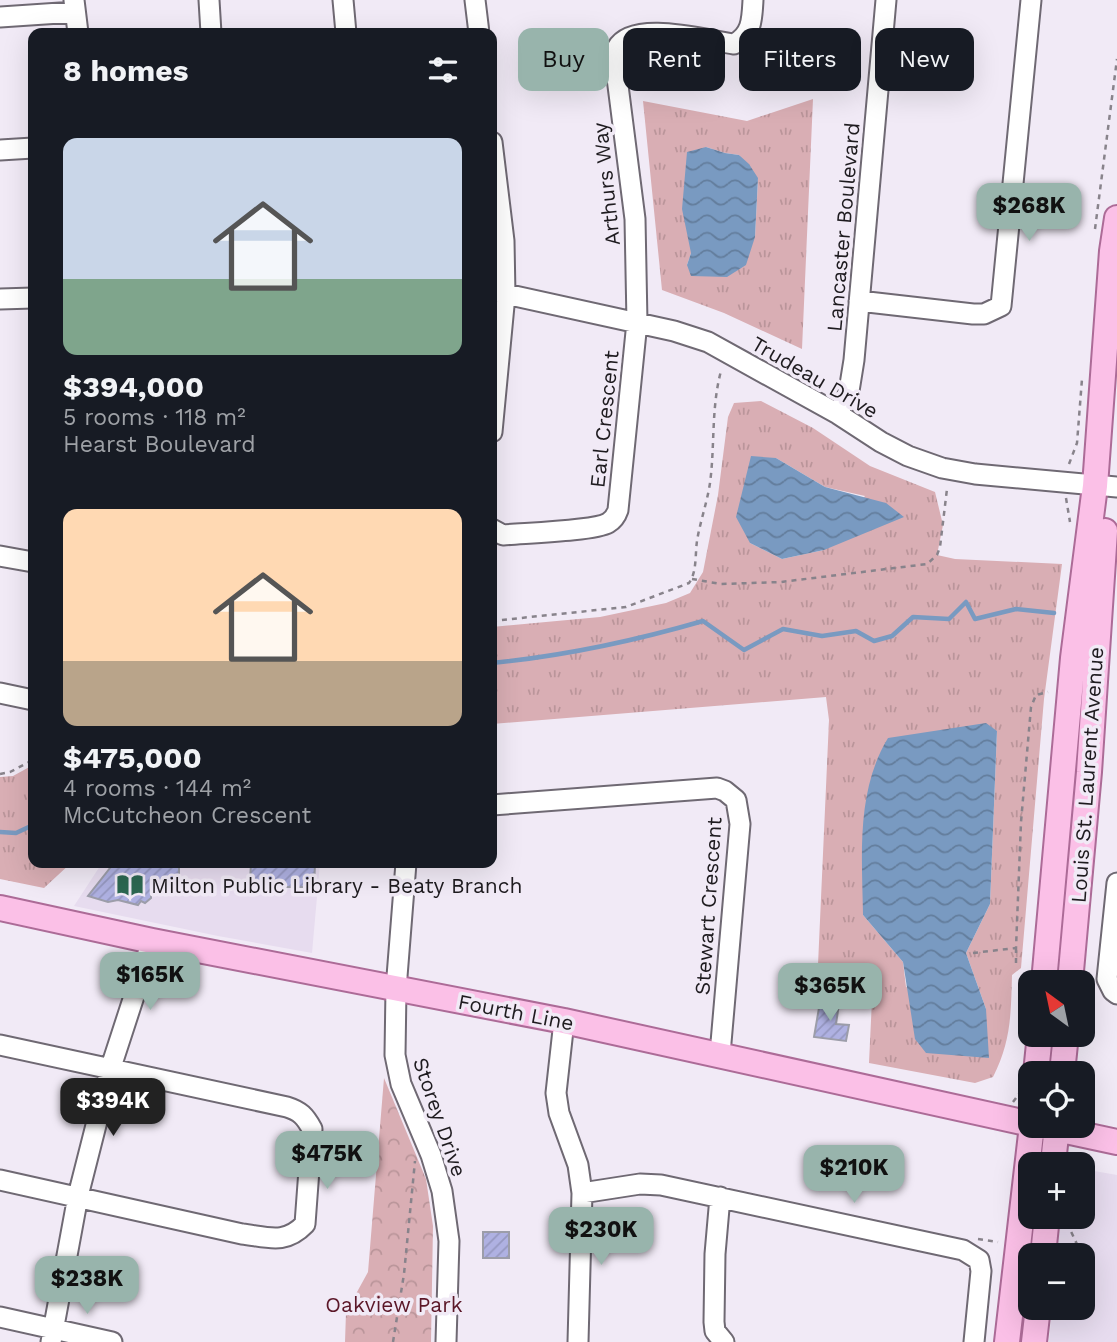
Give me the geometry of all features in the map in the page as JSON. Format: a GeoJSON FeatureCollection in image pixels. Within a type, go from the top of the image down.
{"type":"FeatureCollection","features":[{"type":"Feature","properties":{"kind":"main road","name":"Louis St. Laurent Avenue"},"geometry":{"type":"LineString","coordinates":[[1071,970],[1089,772],[1105,521],[1112,251],[1117,218]]}},
{"type":"Feature","properties":{"kind":"main road","name":"Louis St. Laurent Avenue"},"geometry":{"type":"LineString","coordinates":[[1045,970],[1073,658],[1106,487]]}},
{"type":"Feature","properties":{"kind":"main road","name":"Fourth Line"},"geometry":{"type":"LineString","coordinates":[[0,908],[152,941],[565,1021],[1018,1122]]}},
{"type":"Feature","properties":{"kind":"main road"},"geometry":{"type":"LineString","coordinates":[[1095,1137],[1117,1142]]}},
{"type":"Feature","properties":{"kind":"main road"},"geometry":{"type":"LineString","coordinates":[[1007,1342],[1030,1138]]}},
{"type":"Feature","properties":{"kind":"main road"},"geometry":{"type":"LineString","coordinates":[[1034,1342],[1037,1320]]}},
{"type":"Feature","properties":{"kind":"street"},"geometry":{"type":"LineString","coordinates":[[209,0],[211,28]]}},
{"type":"Feature","properties":{"kind":"street"},"geometry":{"type":"LineString","coordinates":[[343,0],[346,28]]}},
{"type":"Feature","properties":{"kind":"street"},"geometry":{"type":"LineString","coordinates":[[475,0],[478,28]]}},
{"type":"Feature","properties":{"kind":"street","name":"Arthurs Way"},"geometry":{"type":"LineString","coordinates":[[637,322],[635,219],[616,70],[617,48],[626,39],[635,36],[671,33],[734,44],[742,40],[749,31],[753,0]]}},
{"type":"Feature","properties":{"kind":"street","name":"Lancaster Boulevard"},"geometry":{"type":"LineString","coordinates":[[838,414],[852,379],[886,0]]}},
{"type":"Feature","properties":{"kind":"street"},"geometry":{"type":"LineString","coordinates":[[859,301],[974,314],[984,314],[1001,306],[1031,0]]}},
{"type":"Feature","properties":{"kind":"street"},"geometry":{"type":"LineString","coordinates":[[0,17],[74,6],[77,28]]}},
{"type":"Feature","properties":{"kind":"street"},"geometry":{"type":"LineString","coordinates":[[0,150],[28,148]]}},
{"type":"Feature","properties":{"kind":"street"},"geometry":{"type":"LineString","coordinates":[[497,183],[504,241],[497,316]]}},
{"type":"Feature","properties":{"kind":"street","name":"Trudeau Drive"},"geometry":{"type":"LineString","coordinates":[[498,293],[637,322],[708,342],[838,414],[881,442],[908,456],[942,468],[975,474],[1106,487]]}},
{"type":"Feature","properties":{"kind":"street"},"geometry":{"type":"LineString","coordinates":[[0,299],[28,298]]}},
{"type":"Feature","properties":{"kind":"street","name":"Earl Crescent"},"geometry":{"type":"LineString","coordinates":[[497,532],[503,535],[606,524],[615,517],[618,510],[637,322]]}},
{"type":"Feature","properties":{"kind":"street"},"geometry":{"type":"LineString","coordinates":[[0,556],[28,561]]}},
{"type":"Feature","properties":{"kind":"street"},"geometry":{"type":"LineString","coordinates":[[0,693],[28,699]]}},
{"type":"Feature","properties":{"kind":"street","name":"Stewart Crescent"},"geometry":{"type":"LineString","coordinates":[[497,805],[717,789],[725,791],[736,800],[740,824],[720,1054]]}},
{"type":"Feature","properties":{"kind":"street"},"geometry":{"type":"LineString","coordinates":[[396,989],[406,868]]}},
{"type":"Feature","properties":{"kind":"street"},"geometry":{"type":"LineString","coordinates":[[1117,883],[1107,979],[1117,994]]}},
{"type":"Feature","properties":{"kind":"street"},"geometry":{"type":"LineString","coordinates":[[52,1336],[78,1196],[110,1070],[152,941]]}},
{"type":"Feature","properties":{"kind":"street","name":"Storey Drive"},"geometry":{"type":"LineString","coordinates":[[396,989],[395,1055],[401,1084],[442,1191],[449,1241],[446,1342]]}},
{"type":"Feature","properties":{"kind":"street"},"geometry":{"type":"LineString","coordinates":[[565,1021],[556,1093],[559,1113],[568,1131],[578,1165],[582,1193],[578,1342]]}},
{"type":"Feature","properties":{"kind":"street"},"geometry":{"type":"LineString","coordinates":[[0,1045],[298,1110],[312,1129],[304,1224],[295,1234],[282,1239],[242,1234],[0,1180]]}},
{"type":"Feature","properties":{"kind":"street"},"geometry":{"type":"LineString","coordinates":[[582,1193],[651,1185],[720,1197],[963,1250],[979,1260],[981,1271],[974,1342]]}},
{"type":"Feature","properties":{"kind":"street"},"geometry":{"type":"LineString","coordinates":[[720,1197],[715,1254],[714,1322],[715,1331],[724,1342]]}},
{"type":"Feature","properties":{"kind":"street"},"geometry":{"type":"LineString","coordinates":[[0,1317],[52,1336],[112,1342]]}},
{"type":"Feature","properties":{"kind":"path"},"geometry":{"type":"LineString","coordinates":[[497,620],[626,607],[685,586],[692,579],[709,484],[712,426],[721,371]]}},
{"type":"Feature","properties":{"kind":"path"},"geometry":{"type":"LineString","coordinates":[[692,579],[721,584],[780,582],[927,564],[939,551],[947,489]]}},
{"type":"Feature","properties":{"kind":"path"},"geometry":{"type":"LineString","coordinates":[[1016,968],[1021,822],[1031,707],[1036,695],[1048,692]]}},
{"type":"Feature","properties":{"kind":"path"},"geometry":{"type":"LineString","coordinates":[[0,774],[28,762]]}},
{"type":"Feature","properties":{"kind":"path"},"geometry":{"type":"LineString","coordinates":[[973,953],[1016,948]]}},
{"type":"Feature","properties":{"kind":"path"},"geometry":{"type":"LineString","coordinates":[[393,1342],[421,1131]]}},
{"type":"Feature","properties":{"kind":"shaded area"},"geometry":{"type":"Polygon","coordinates":[[[99,868],[320,868],[312,953],[74,906],[99,868]]]}},
{"type":"Feature","properties":{"kind":"shaded area"},"geometry":{"type":"Polygon","coordinates":[[[1095,1171],[1117,1175],[1117,1342],[1049,1342],[1051,1320],[1095,1320],[1095,1243],[1058,1243],[1059,1229],[1095,1229],[1095,1171]]]}},
{"type":"Feature","properties":{"kind":"green space"},"geometry":{"type":"Polygon","coordinates":[[[813,99],[802,349],[724,313],[662,290],[643,101],[747,121],[813,99]],[[706,147],[687,265],[755,237],[758,179],[739,155],[706,147]]]}},
{"type":"Feature","properties":{"kind":"green space"},"geometry":{"type":"Polygon","coordinates":[[[761,401],[813,428],[870,466],[935,492],[943,525],[937,555],[955,559],[1062,564],[1044,699],[1021,968],[1012,975],[1007,1040],[993,1077],[975,1083],[869,1063],[873,978],[867,976],[866,968],[818,965],[829,720],[826,697],[497,724],[497,627],[600,617],[666,603],[690,593],[703,572],[718,495],[728,417],[734,403],[761,401]],[[776,458],[750,543],[782,559],[824,550],[865,496],[825,487],[776,458]],[[997,731],[863,915],[903,962],[906,987],[986,1009],[966,953],[990,904],[997,731]]]}},
{"type":"Feature","properties":{"kind":"green space"},"geometry":{"type":"Polygon","coordinates":[[[28,768],[28,868],[66,868],[44,888],[0,879],[0,777],[13,776],[28,768]]]}},
{"type":"Feature","properties":{"kind":"green space","name":"Oakview Park"},"geometry":{"type":"Polygon","coordinates":[[[384,1078],[426,1179],[433,1226],[431,1342],[345,1342],[346,1312],[368,1272],[384,1078]]]}},
{"type":"Feature","properties":{"kind":"water"},"geometry":{"type":"Polygon","coordinates":[[[706,147],[739,155],[758,178],[755,237],[746,265],[727,277],[691,276],[687,265],[691,253],[682,209],[687,152],[706,147]]]}},
{"type":"Feature","properties":{"kind":"water"},"geometry":{"type":"Polygon","coordinates":[[[751,456],[776,458],[825,487],[886,503],[904,517],[824,550],[782,559],[750,543],[736,517],[751,456]]]}},
{"type":"Feature","properties":{"kind":"water"},"geometry":{"type":"Polygon","coordinates":[[[986,723],[997,731],[990,904],[966,953],[986,1009],[989,1058],[926,1053],[915,1039],[903,962],[863,915],[862,847],[866,801],[870,780],[888,738],[986,723]]]}},
{"type":"Feature","properties":{"kind":"building","name":"Milton Public Library - Beaty Branch"},"geometry":{"type":"Polygon","coordinates":[[[110,868],[179,868],[179,874],[151,894],[151,898],[145,903],[141,901],[138,905],[118,900],[108,902],[88,896],[110,868]]]}},
{"type":"Feature","properties":{"kind":"building"},"geometry":{"type":"Polygon","coordinates":[[[251,868],[315,868],[314,887],[268,887],[268,883],[250,881],[251,868]]]}},
{"type":"Feature","properties":{"kind":"building"},"geometry":{"type":"Polygon","coordinates":[[[820,1002],[839,1004],[836,1024],[849,1025],[846,1041],[814,1037],[820,1002]]]}},
{"type":"Feature","properties":{"kind":"building"},"geometry":{"type":"Polygon","coordinates":[[[483,1232],[509,1232],[509,1258],[483,1258],[483,1232]]]}},
{"type":"Feature","properties":{"kind":"waterway"},"geometry":{"type":"LineString","coordinates":[[497,662],[598,647],[703,621],[744,650],[783,629],[822,636],[856,631],[874,641],[892,636],[913,617],[949,619],[966,602],[975,619],[1016,609],[1054,613]]}},
{"type":"Feature","properties":{"kind":"waterway"},"geometry":{"type":"LineString","coordinates":[[0,832],[16,833],[28,827]]}},
{"type":"Feature","properties":{"kind":"place","name":"Milton Public Library - Beaty Branch"},"geometry":{"type":"Point","coordinates":[130,885]}}]}
